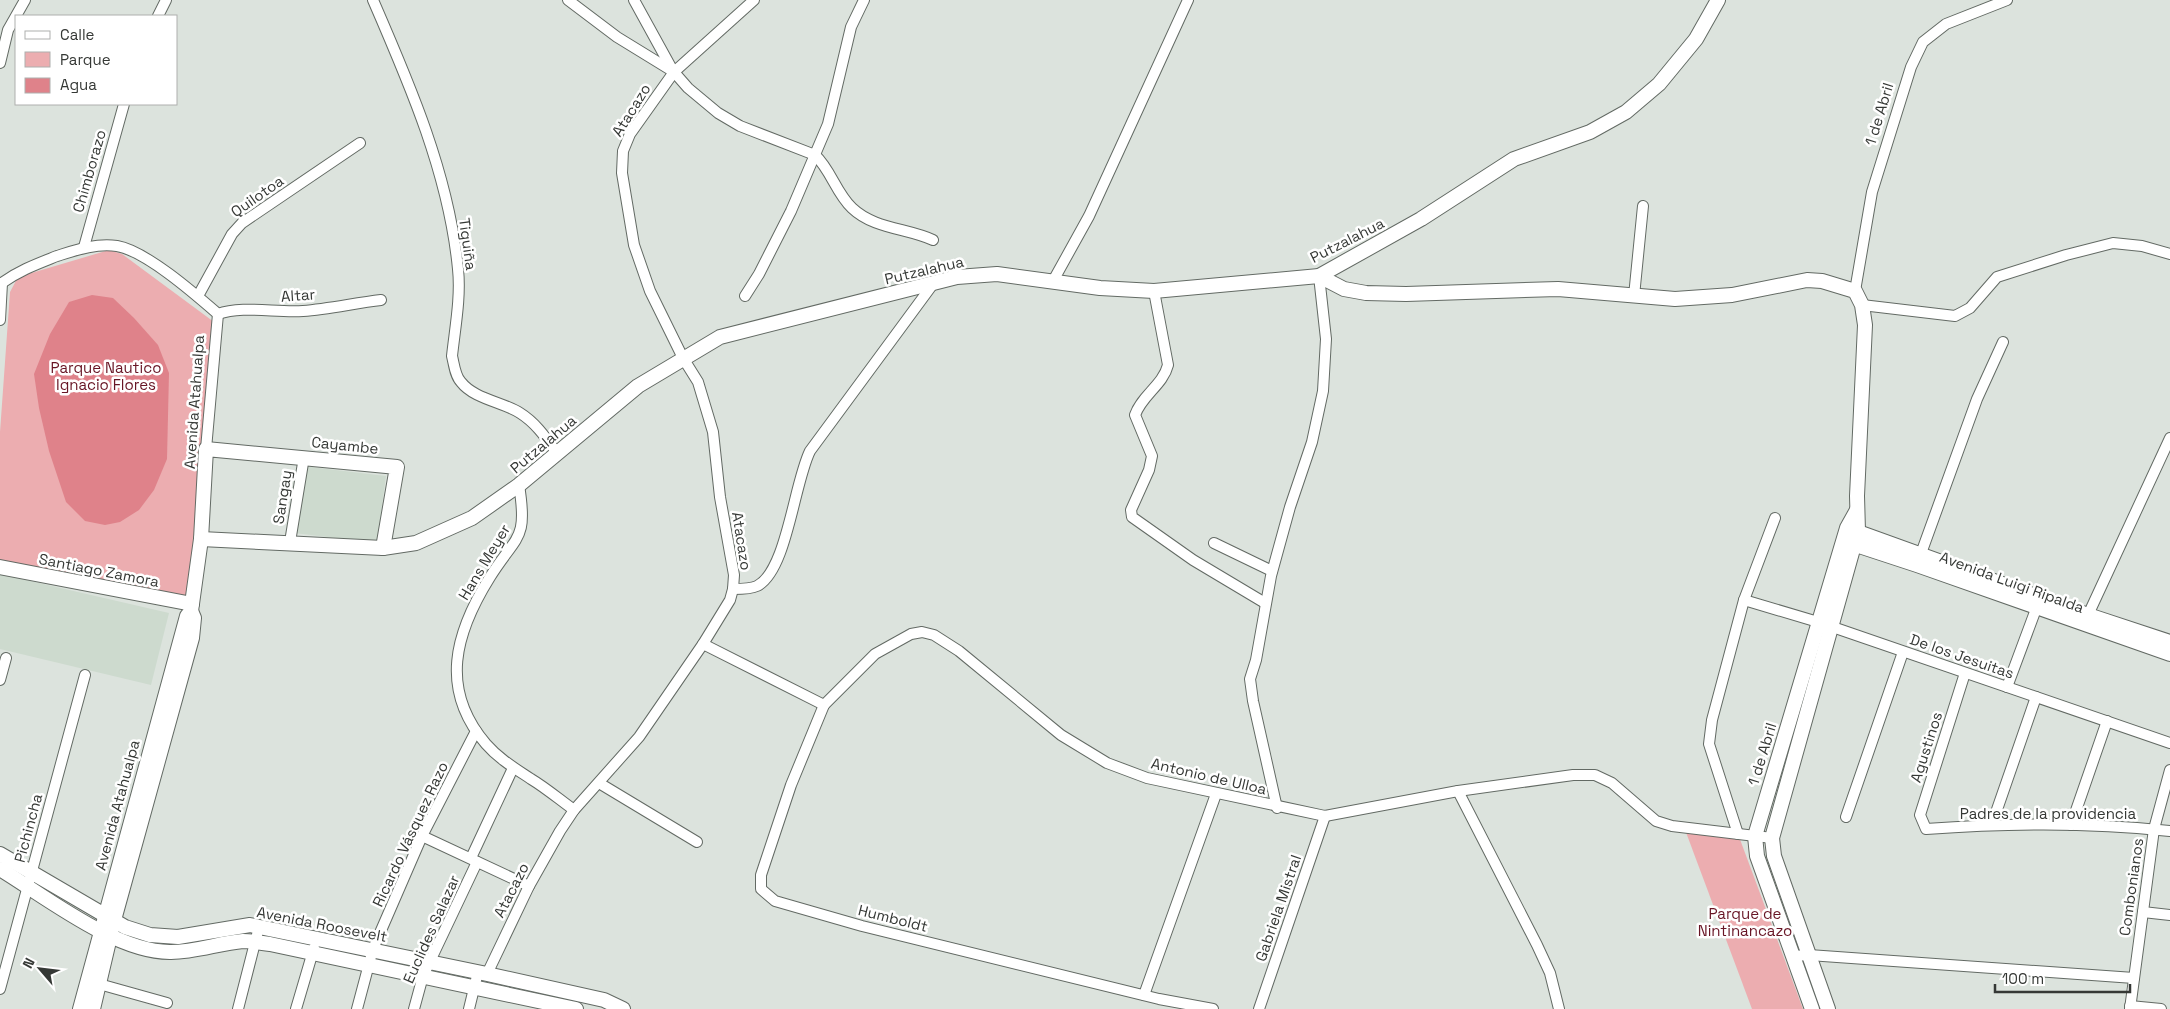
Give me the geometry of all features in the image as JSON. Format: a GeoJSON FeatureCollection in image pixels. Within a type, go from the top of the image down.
{"type":"FeatureCollection","features":[{"type":"Feature","properties":{"kind":"street"},"geometry":{"type":"LineString","coordinates":[[16,15],[25,0]]}},
{"type":"Feature","properties":{"kind":"street"},"geometry":{"type":"LineString","coordinates":[[158,15],[166,0]]}},
{"type":"Feature","properties":{"kind":"street","name":"Tiguiña"},"geometry":{"type":"LineString","coordinates":[[373,0],[408,82],[438,171],[453,230],[458,271],[452,356],[455,370],[461,382],[476,393],[512,408],[528,418],[557,453]]}},
{"type":"Feature","properties":{"kind":"street"},"geometry":{"type":"LineString","coordinates":[[568,0],[617,37],[674,72]]}},
{"type":"Feature","properties":{"kind":"street"},"geometry":{"type":"LineString","coordinates":[[634,0],[674,72],[688,88],[718,113],[740,126],[815,155],[823,163],[841,196],[853,209],[872,221],[933,240]]}},
{"type":"Feature","properties":{"kind":"street","name":"Atacazo"},"geometry":{"type":"LineString","coordinates":[[469,1009],[475,986],[528,886],[560,831],[574,810],[639,737],[703,644],[730,600],[734,575],[720,497],[713,432],[698,382],[683,358],[650,291],[634,246],[622,172],[623,152],[630,134],[674,72],[754,0]]}},
{"type":"Feature","properties":{"kind":"street"},"geometry":{"type":"LineString","coordinates":[[745,296],[778,238],[828,124],[851,27],[864,0]]}},
{"type":"Feature","properties":{"kind":"street"},"geometry":{"type":"LineString","coordinates":[[1052,281],[1089,216],[1188,0]]}},
{"type":"Feature","properties":{"kind":"street","name":"Putzalahua"},"geometry":{"type":"LineString","coordinates":[[201,539],[383,548],[416,543],[472,518],[519,485],[638,386],[720,337],[933,284],[957,276],[997,274],[1100,288],[1154,291],[1319,276],[1421,219],[1514,159],[1590,132],[1626,112],[1658,84],[1690,46],[1718,0]]}},
{"type":"Feature","properties":{"kind":"street","name":"1 de Abril"},"geometry":{"type":"LineString","coordinates":[[1855,291],[1872,192],[1910,67],[1923,42],[1946,24],[2008,0]]}},
{"type":"Feature","properties":{"kind":"street"},"geometry":{"type":"LineString","coordinates":[[0,63],[8,30],[15,18]]}},
{"type":"Feature","properties":{"kind":"street","name":"Chimborazo"},"geometry":{"type":"LineString","coordinates":[[84,247],[124,105]]}},
{"type":"Feature","properties":{"kind":"street","name":"Quilotoa"},"geometry":{"type":"LineString","coordinates":[[198,296],[232,234],[242,222],[360,143]]}},
{"type":"Feature","properties":{"kind":"street"},"geometry":{"type":"LineString","coordinates":[[1634,296],[1642,206]]}},
{"type":"Feature","properties":{"kind":"street"},"geometry":{"type":"LineString","coordinates":[[1319,276],[1344,289],[1366,293],[1416,294],[1526,288],[1675,299],[1704,298],[1807,280],[1822,281],[1855,291],[1862,305],[1955,316],[1970,308],[1997,277],[2066,255],[2113,243],[2142,246],[2170,254]]}},
{"type":"Feature","properties":{"kind":"street"},"geometry":{"type":"LineString","coordinates":[[0,320],[1,282],[19,270],[84,247],[116,246],[132,251],[198,296],[218,314]]}},
{"type":"Feature","properties":{"kind":"street"},"geometry":{"type":"LineString","coordinates":[[1277,808],[1253,702],[1250,680],[1256,660],[1264,603],[1272,571],[1312,442],[1323,391],[1326,339],[1319,276]]}},
{"type":"Feature","properties":{"kind":"street"},"geometry":{"type":"LineString","coordinates":[[733,589],[756,586],[771,572],[783,542],[802,470],[810,451],[933,284]]}},
{"type":"Feature","properties":{"kind":"street"},"geometry":{"type":"LineString","coordinates":[[1154,291],[1168,365],[1165,376],[1138,408],[1135,415],[1152,456],[1149,470],[1131,510],[1132,517],[1193,560],[1264,603]]}},
{"type":"Feature","properties":{"kind":"street","name":"Altar"},"geometry":{"type":"LineString","coordinates":[[218,314],[239,310],[304,311],[380,300]]}},
{"type":"Feature","properties":{"kind":"street","name":"1 de Abril"},"geometry":{"type":"LineString","coordinates":[[1812,1009],[1757,856],[1756,836],[1825,625],[1858,509],[1865,325],[1862,305]]}},
{"type":"Feature","properties":{"kind":"street","name":"Avenida Atahualpa"},"geometry":{"type":"LineString","coordinates":[[80,1009],[105,933],[167,685],[187,616],[192,607],[201,539],[206,449],[218,314]]}},
{"type":"Feature","properties":{"kind":"street"},"geometry":{"type":"LineString","coordinates":[[1919,560],[1977,399],[2003,342]]}},
{"type":"Feature","properties":{"kind":"street"},"geometry":{"type":"LineString","coordinates":[[2088,615],[2170,438]]}},
{"type":"Feature","properties":{"kind":"street","name":"Cayambe"},"geometry":{"type":"LineString","coordinates":[[206,449],[304,456],[397,467],[383,548]]}},
{"type":"Feature","properties":{"kind":"street","name":"Sangay"},"geometry":{"type":"LineString","coordinates":[[290,542],[304,456]]}},
{"type":"Feature","properties":{"kind":"street","name":"Hans Meyer"},"geometry":{"type":"LineString","coordinates":[[519,485],[524,512],[523,528],[515,544],[490,577],[459,641],[457,675],[460,701],[476,731],[487,745],[513,768],[574,810]]}},
{"type":"Feature","properties":{"kind":"street"},"geometry":{"type":"LineString","coordinates":[[1738,834],[1709,744],[1712,720],[1744,600],[1775,518]]}},
{"type":"Feature","properties":{"kind":"street","name":"Avenida Luigi Ripalda"},"geometry":{"type":"LineString","coordinates":[[1851,536],[2038,603],[2170,654]]}},
{"type":"Feature","properties":{"kind":"street"},"geometry":{"type":"LineString","coordinates":[[1214,543],[1272,571]]}},
{"type":"Feature","properties":{"kind":"street","name":"Santiago Zamora"},"geometry":{"type":"LineString","coordinates":[[0,567],[192,607]]}},
{"type":"Feature","properties":{"kind":"street","name":"De los Jesuitas"},"geometry":{"type":"LineString","coordinates":[[1744,600],[1825,625],[2170,743]]}},
{"type":"Feature","properties":{"kind":"street"},"geometry":{"type":"LineString","coordinates":[[2007,687],[2038,603]]}},
{"type":"Feature","properties":{"kind":"street","name":"Avenida Luigi Ripalda"},"geometry":{"type":"LineString","coordinates":[[2038,603],[2088,615],[2170,642]]}},
{"type":"Feature","properties":{"kind":"street","name":"1 de Abril"},"geometry":{"type":"LineString","coordinates":[[1825,625],[1772,838],[1774,856],[1828,1009]]}},
{"type":"Feature","properties":{"kind":"street","name":"Antonio de Ulloa"},"geometry":{"type":"LineString","coordinates":[[824,705],[875,654],[911,634],[922,632],[934,635],[959,651],[1061,735],[1107,763],[1147,778],[1277,808],[1325,816],[1458,791],[1573,775],[1594,775],[1612,783],[1656,820],[1672,826],[1772,838]]}},
{"type":"Feature","properties":{"kind":"street"},"geometry":{"type":"LineString","coordinates":[[703,644],[824,705]]}},
{"type":"Feature","properties":{"kind":"street"},"geometry":{"type":"LineString","coordinates":[[1846,817],[1903,652]]}},
{"type":"Feature","properties":{"kind":"street"},"geometry":{"type":"LineString","coordinates":[[0,680],[6,658]]}},
{"type":"Feature","properties":{"kind":"street","name":"Agustinos"},"geometry":{"type":"LineString","coordinates":[[1926,829],[1920,815],[1965,673]]}},
{"type":"Feature","properties":{"kind":"street","name":"Pichincha"},"geometry":{"type":"LineString","coordinates":[[0,989],[85,675]]}},
{"type":"Feature","properties":{"kind":"street"},"geometry":{"type":"LineString","coordinates":[[1992,824],[2036,697]]}},
{"type":"Feature","properties":{"kind":"street","name":"Humboldt"},"geometry":{"type":"LineString","coordinates":[[824,705],[791,785],[761,875],[761,889],[775,901],[862,926],[1144,995],[1213,1009]]}},
{"type":"Feature","properties":{"kind":"street"},"geometry":{"type":"LineString","coordinates":[[2071,825],[2107,721]]}},
{"type":"Feature","properties":{"kind":"street","name":"Ricardo Vásquez Razo"},"geometry":{"type":"LineString","coordinates":[[357,1009],[374,949],[422,836],[476,731]]}},
{"type":"Feature","properties":{"kind":"street","name":"Euclides Salazar"},"geometry":{"type":"LineString","coordinates":[[414,1009],[423,976],[513,768]]}},
{"type":"Feature","properties":{"kind":"street","name":"Combonianos"},"geometry":{"type":"LineString","coordinates":[[2130,1007],[2154,829],[2170,770]]}},
{"type":"Feature","properties":{"kind":"street"},"geometry":{"type":"LineString","coordinates":[[599,783],[697,842]]}},
{"type":"Feature","properties":{"kind":"street"},"geometry":{"type":"LineString","coordinates":[[1458,791],[1550,973],[1559,1009]]}},
{"type":"Feature","properties":{"kind":"street"},"geometry":{"type":"LineString","coordinates":[[1144,995],[1216,794]]}},
{"type":"Feature","properties":{"kind":"street","name":"Gabriela Mistral"},"geometry":{"type":"LineString","coordinates":[[1259,1009],[1325,816]]}},
{"type":"Feature","properties":{"kind":"street","name":"Padres de la providencia"},"geometry":{"type":"LineString","coordinates":[[1926,829],[1992,824],[2071,825],[2170,831]]}},
{"type":"Feature","properties":{"kind":"street"},"geometry":{"type":"LineString","coordinates":[[422,836],[528,886]]}},
{"type":"Feature","properties":{"kind":"street","name":"Avenida Roosevelt"},"geometry":{"type":"LineString","coordinates":[[0,854],[29,879],[105,933],[139,948],[169,952],[206,949],[244,941],[255,942],[475,986],[526,1003],[576,1009]]}},
{"type":"Feature","properties":{"kind":"street","name":"Avenida Roosevelt"},"geometry":{"type":"LineString","coordinates":[[0,869],[29,879],[125,927],[150,935],[178,937],[250,925],[374,949],[604,1000],[623,1009]]}},
{"type":"Feature","properties":{"kind":"street"},"geometry":{"type":"LineString","coordinates":[[2143,912],[2170,915]]}},
{"type":"Feature","properties":{"kind":"street"},"geometry":{"type":"LineString","coordinates":[[238,1009],[260,927]]}},
{"type":"Feature","properties":{"kind":"street","name":"Avenida Atahualpa"},"geometry":{"type":"LineString","coordinates":[[93,1009],[99,984],[105,933]]}},
{"type":"Feature","properties":{"kind":"street"},"geometry":{"type":"LineString","coordinates":[[296,1009],[311,953],[319,939]]}},
{"type":"Feature","properties":{"kind":"street"},"geometry":{"type":"LineString","coordinates":[[1793,956],[1809,955],[2134,978]]}},
{"type":"Feature","properties":{"kind":"street"},"geometry":{"type":"LineString","coordinates":[[99,984],[167,1002]]}},
{"type":"Feature","properties":{"kind":"street"},"geometry":{"type":"LineString","coordinates":[[2130,1007],[2161,1009]]}},
{"type":"Feature","properties":{"kind":"shaded area"},"geometry":{"type":"Polygon","coordinates":[[[302,466],[386,476],[377,543],[294,533],[302,466]]]}},
{"type":"Feature","properties":{"kind":"shaded area"},"geometry":{"type":"Polygon","coordinates":[[[0,574],[169,613],[151,685],[0,649],[0,574]]]}},
{"type":"Feature","properties":{"kind":"green space","name":"Parque Nautico Ignacio Flores"},"geometry":{"type":"Polygon","coordinates":[[[109,250],[122,254],[214,322],[188,598],[67,572],[0,565],[0,432],[10,292],[18,277],[109,250]]]}},
{"type":"Feature","properties":{"kind":"green space","name":"Parque de Nintinancazo"},"geometry":{"type":"Polygon","coordinates":[[[1684,827],[1738,834],[1803,1009],[1752,1009],[1684,827]]]}},
{"type":"Feature","properties":{"kind":"water","name":"Parque Nautico Ignacio Flores"},"geometry":{"type":"Polygon","coordinates":[[[92,295],[113,298],[134,318],[158,345],[169,373],[167,459],[154,490],[139,510],[120,522],[105,525],[85,521],[66,502],[49,451],[39,408],[34,374],[50,334],[69,302],[92,295]]]}}]}
